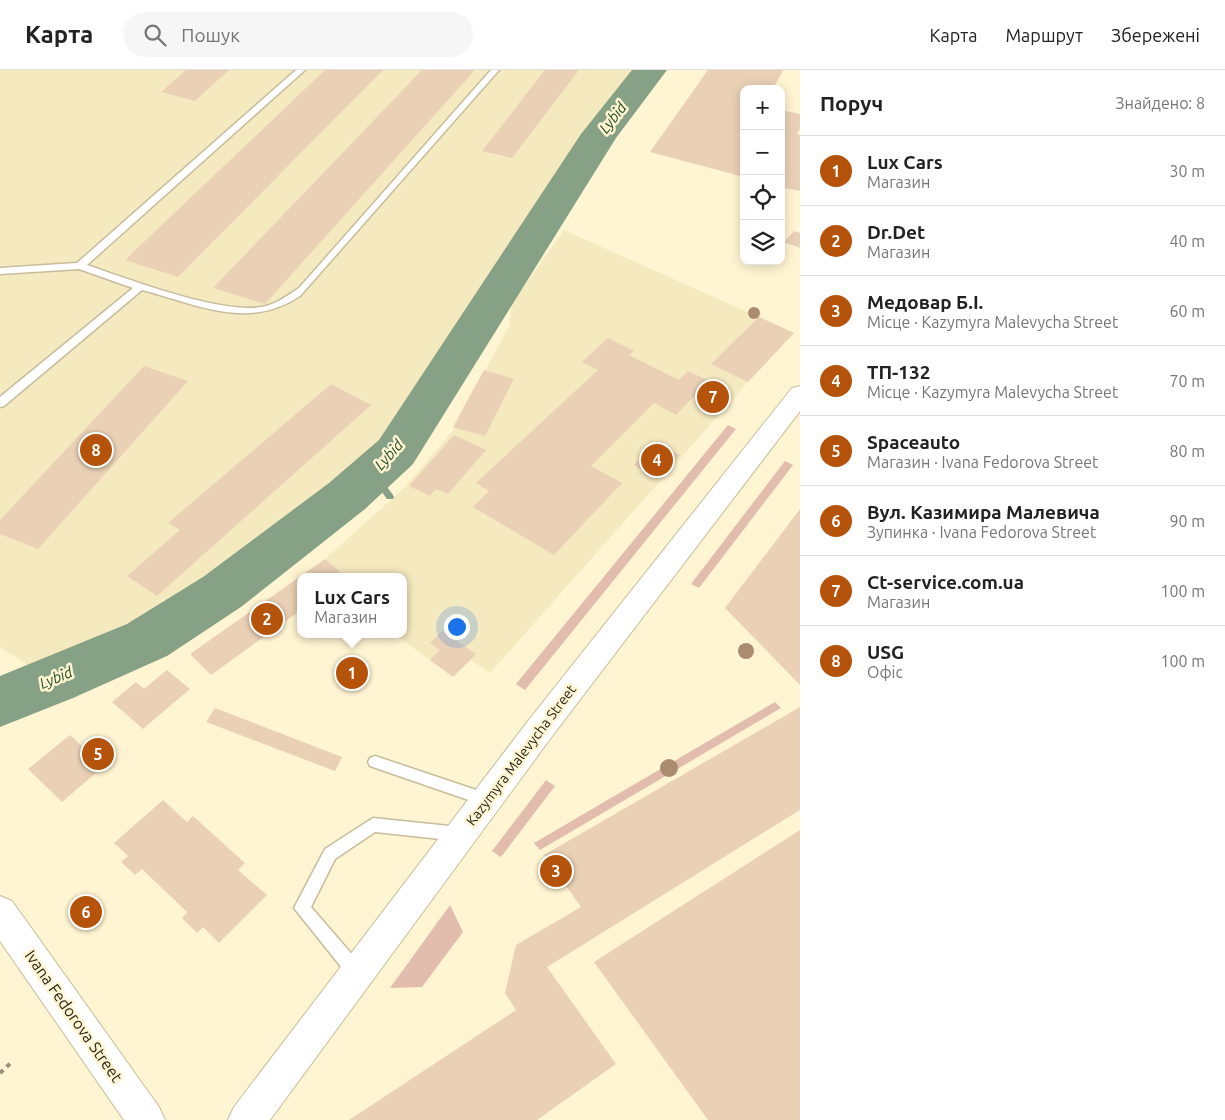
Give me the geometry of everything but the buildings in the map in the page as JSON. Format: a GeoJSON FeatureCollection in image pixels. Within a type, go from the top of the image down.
{"type":"FeatureCollection","features":[{"type":"Feature","properties":{"kind":"main road","name":"Kazymyra Malevycha Street"},"geometry":{"type":"LineString","coordinates":[[247,1120],[486,801],[800,394]]}},
{"type":"Feature","properties":{"kind":"main road","name":"Ivana Fedorova Street"},"geometry":{"type":"LineString","coordinates":[[0,912],[146,1120]]}},
{"type":"Feature","properties":{"kind":"lane"},"geometry":{"type":"LineString","coordinates":[[80,266],[301,70]]}},
{"type":"Feature","properties":{"kind":"lane"},"geometry":{"type":"LineString","coordinates":[[0,271],[80,266],[140,287],[228,308],[254,311],[285,302],[302,290],[495,70]]}},
{"type":"Feature","properties":{"kind":"lane"},"geometry":{"type":"LineString","coordinates":[[0,403],[140,287]]}},
{"type":"Feature","properties":{"kind":"lane"},"geometry":{"type":"LineString","coordinates":[[375,762],[486,801]]}},
{"type":"Feature","properties":{"kind":"lane"},"geometry":{"type":"LineString","coordinates":[[357,973],[302,908],[330,854],[374,825],[461,834]]}},
{"type":"Feature","properties":{"kind":"path"},"geometry":{"type":"LineString","coordinates":[[0,1073],[13,1061]]}},
{"type":"Feature","properties":{"kind":"shaded area"},"geometry":{"type":"Polygon","coordinates":[[[0,70],[652,70],[540,248],[347,496],[222,592],[52,681],[0,647],[0,70]]]}},
{"type":"Feature","properties":{"kind":"shaded area"},"geometry":{"type":"Polygon","coordinates":[[[564,230],[794,333],[748,382],[490,673],[471,660],[453,677],[399,638],[407,638],[407,573],[341,573],[325,559],[405,487],[452,432],[509,326],[512,303],[564,230]]]}},
{"type":"Feature","properties":{"kind":"shaded area"},"geometry":{"type":"Polygon","coordinates":[[[728,425],[736,429],[525,690],[516,684],[728,425]]]}},
{"type":"Feature","properties":{"kind":"shaded area"},"geometry":{"type":"Polygon","coordinates":[[[785,461],[793,465],[699,588],[691,584],[785,461]]]}},
{"type":"Feature","properties":{"kind":"shaded area"},"geometry":{"type":"Polygon","coordinates":[[[775,702],[781,708],[540,850],[534,843],[775,702]]]}},
{"type":"Feature","properties":{"kind":"shaded area"},"geometry":{"type":"Polygon","coordinates":[[[546,780],[555,786],[501,857],[492,851],[546,780]]]}},
{"type":"Feature","properties":{"kind":"shaded area"},"geometry":{"type":"Polygon","coordinates":[[[450,905],[463,932],[422,987],[390,988],[450,905]]]}},
{"type":"Feature","properties":{"kind":"waterway","name":"Lybid"},"geometry":{"type":"LineString","coordinates":[[0,702],[147,640],[222,592],[347,496],[396,452],[600,134],[650,70]]}},
{"type":"Feature","properties":{"kind":"waterway"},"geometry":{"type":"LineString","coordinates":[[373,474],[390,497]]}},
{"type":"Feature","properties":{"kind":"place","name":"Ct-service.com.ua"},"geometry":{"type":"Point","coordinates":[713,397]}},
{"type":"Feature","properties":{"kind":"place","name":"USG"},"geometry":{"type":"Point","coordinates":[96,450]}},
{"type":"Feature","properties":{"kind":"place","name":"ТП-132"},"geometry":{"type":"Point","coordinates":[657,460]}},
{"type":"Feature","properties":{"kind":"place","name":"Dr.Det"},"geometry":{"type":"Point","coordinates":[267,619]}},
{"type":"Feature","properties":{"kind":"place","name":"Lux Cars"},"geometry":{"type":"Point","coordinates":[352,673]}},
{"type":"Feature","properties":{"kind":"place","name":"Spaceauto"},"geometry":{"type":"Point","coordinates":[98,754]}},
{"type":"Feature","properties":{"kind":"place","name":"Медовар Б.І."},"geometry":{"type":"Point","coordinates":[556,871]}},
{"type":"Feature","properties":{"kind":"place","name":"Вул. Казимира Малевича"},"geometry":{"type":"Point","coordinates":[86,912]}}]}
